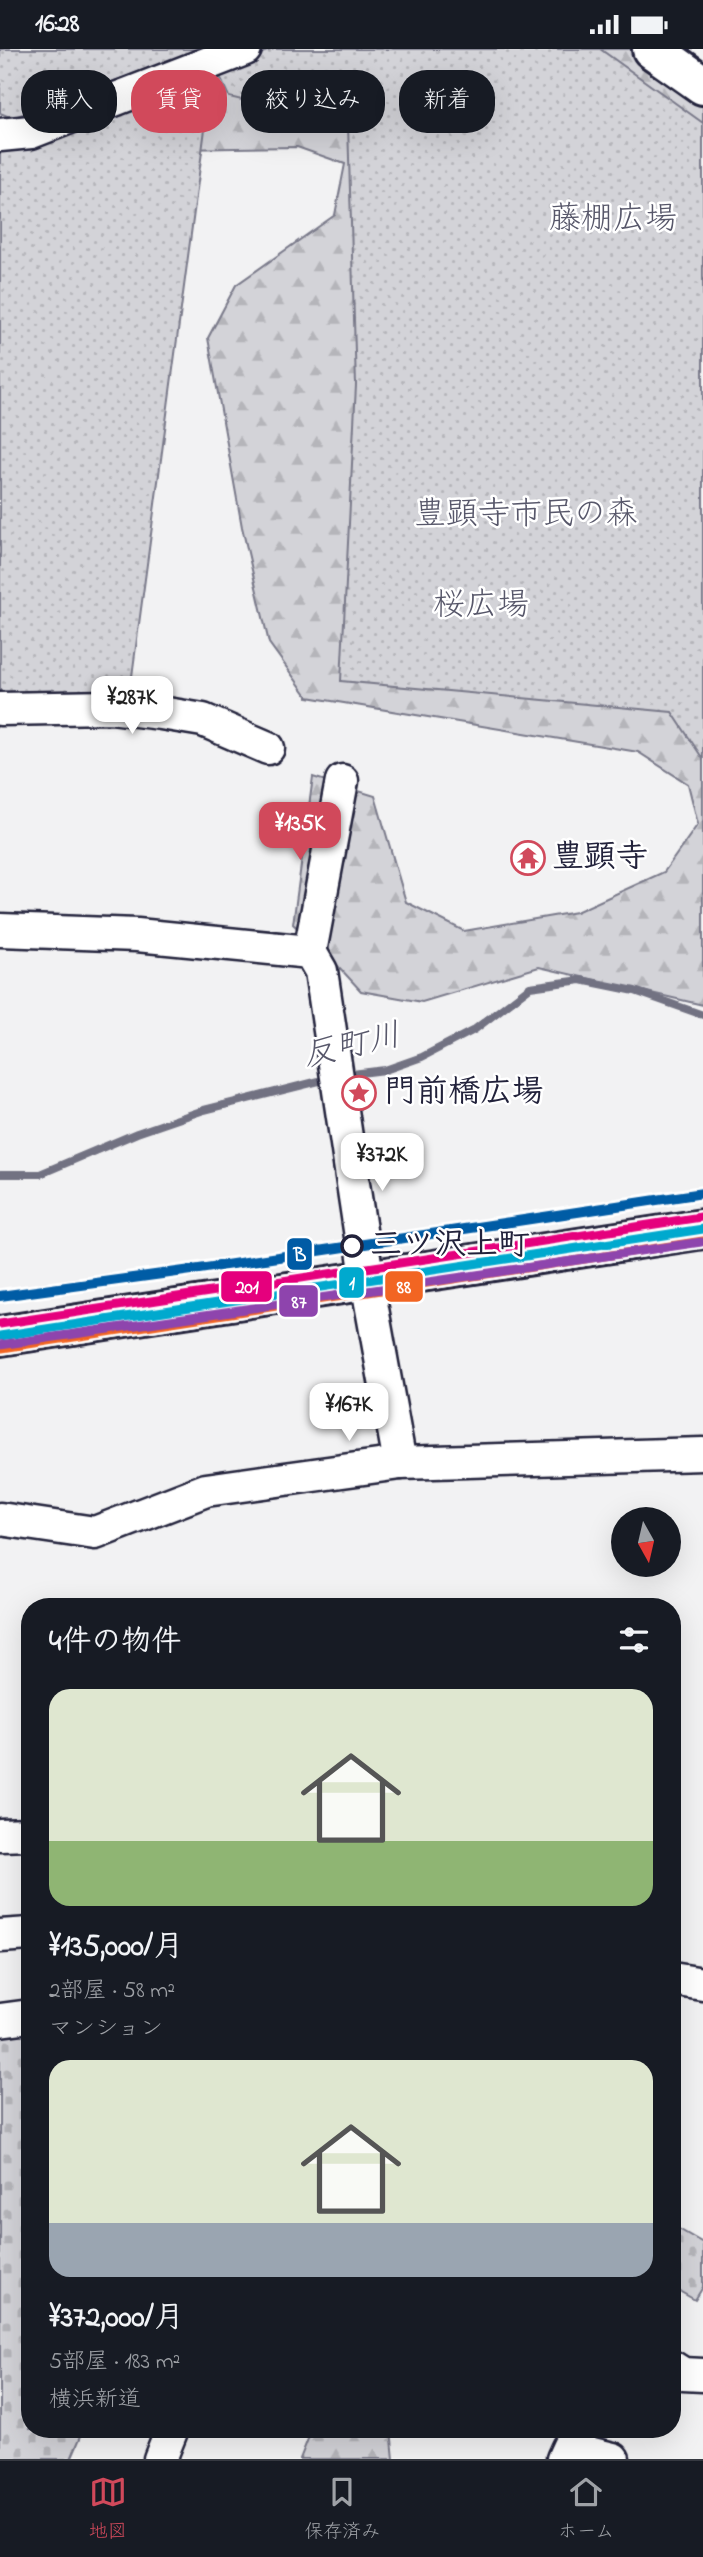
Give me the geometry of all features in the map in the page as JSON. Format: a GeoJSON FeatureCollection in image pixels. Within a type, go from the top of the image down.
{"type":"FeatureCollection","features":[{"type":"Feature","properties":{"kind":"main road"},"geometry":{"type":"LineString","coordinates":[[652,49],[703,85]]}},
{"type":"Feature","properties":{"kind":"main road"},"geometry":{"type":"LineString","coordinates":[[0,1357],[370,1292],[703,1229]]}},
{"type":"Feature","properties":{"kind":"main road"},"geometry":{"type":"LineString","coordinates":[[0,1336],[703,1254]]}},
{"type":"Feature","properties":{"kind":"street"},"geometry":{"type":"LineString","coordinates":[[0,135],[31,132],[245,49]]}},
{"type":"Feature","properties":{"kind":"street"},"geometry":{"type":"LineString","coordinates":[[0,709],[110,707],[161,713],[203,720],[268,748]]}},
{"type":"Feature","properties":{"kind":"street"},"geometry":{"type":"LineString","coordinates":[[342,781],[310,952],[321,971],[370,1292],[400,1463]]}},
{"type":"Feature","properties":{"kind":"street"},"geometry":{"type":"LineString","coordinates":[[0,930],[137,935],[310,952]]}},
{"type":"Feature","properties":{"kind":"street"},"geometry":{"type":"LineString","coordinates":[[0,1520],[95,1533],[206,1490],[400,1463],[703,1454]]}},
{"type":"Feature","properties":{"kind":"street"},"geometry":{"type":"LineString","coordinates":[[0,1835],[21,1834]]}},
{"type":"Feature","properties":{"kind":"street"},"geometry":{"type":"LineString","coordinates":[[0,1936],[21,1935]]}},
{"type":"Feature","properties":{"kind":"street"},"geometry":{"type":"LineString","coordinates":[[681,1980],[703,1984]]}},
{"type":"Feature","properties":{"kind":"street"},"geometry":{"type":"LineString","coordinates":[[0,2020],[21,2017]]}},
{"type":"Feature","properties":{"kind":"street"},"geometry":{"type":"LineString","coordinates":[[681,2373],[703,2375]]}},
{"type":"Feature","properties":{"kind":"street"},"geometry":{"type":"LineString","coordinates":[[160,2459],[168,2438]]}},
{"type":"Feature","properties":{"kind":"street"},"geometry":{"type":"LineString","coordinates":[[563,2459],[568,2448],[613,2459]]}},
{"type":"Feature","properties":{"kind":"green space","name":"豊顕寺市民の森"},"geometry":{"type":"Polygon","coordinates":[[[0,49],[652,49],[703,85],[703,1005],[539,967],[422,1002],[361,991],[293,924],[313,777],[375,796],[406,902],[464,931],[576,912],[664,872],[698,824],[688,784],[638,752],[308,697],[269,643],[242,527],[208,338],[236,285],[335,215],[345,164],[297,147],[122,150],[89,133],[117,133],[117,70],[21,70],[21,102],[0,96],[0,49]]]}},
{"type":"Feature","properties":{"kind":"green space"},"geometry":{"type":"Polygon","coordinates":[[[0,49],[203,49],[145,70],[131,70],[131,75],[117,80],[117,70],[21,70],[21,115],[12,118],[0,113],[0,49]]]}},
{"type":"Feature","properties":{"kind":"green space","name":"豊顕寺市民の森"},"geometry":{"type":"Polygon","coordinates":[[[274,49],[600,49],[703,123],[703,759],[672,712],[341,681],[356,385],[348,133],[385,133],[385,70],[241,70],[241,100],[229,97],[227,70],[216,68],[274,49]]]}},
{"type":"Feature","properties":{"kind":"green space"},"geometry":{"type":"Polygon","coordinates":[[[131,109],[131,133],[204,133],[129,699],[58,691],[0,694],[0,150],[54,133],[117,133],[117,113],[131,109]]]}},
{"type":"Feature","properties":{"kind":"green space"},"geometry":{"type":"Polygon","coordinates":[[[21,2026],[21,2438],[80,2438],[71,2459],[0,2459],[0,2028],[21,2026]]]}},
{"type":"Feature","properties":{"kind":"green space"},"geometry":{"type":"Polygon","coordinates":[[[681,2230],[703,2243],[703,2287],[695,2300],[681,2292],[681,2230]]]}},
{"type":"Feature","properties":{"kind":"green space"},"geometry":{"type":"Polygon","coordinates":[[[308,2438],[392,2438],[394,2459],[300,2459],[308,2438]]]}},
{"type":"Feature","properties":{"kind":"waterway","name":"反町川"},"geometry":{"type":"LineString","coordinates":[[344,1075],[385,1070],[422,1057],[474,1030],[530,987],[581,980],[635,991],[703,1015]]}},
{"type":"Feature","properties":{"kind":"waterway","name":"反町川"},"geometry":{"type":"LineString","coordinates":[[0,1174],[40,1174],[137,1133],[204,1110],[331,1078]]}},
{"type":"Feature","properties":{"kind":"transit line","name":"B"},"geometry":{"type":"LineString","coordinates":[[0,1296],[199,1269],[703,1193]]}},
{"type":"Feature","properties":{"kind":"transit line","name":"201"},"geometry":{"type":"LineString","coordinates":[[0,1324],[701,1217]]}},
{"type":"Feature","properties":{"kind":"transit line","name":"1"},"geometry":{"type":"LineString","coordinates":[[0,1336],[703,1229]]}},
{"type":"Feature","properties":{"kind":"transit line","name":"88"},"geometry":{"type":"LineString","coordinates":[[2,1348],[703,1241]]}},
{"type":"Feature","properties":{"kind":"transit line","name":"87"},"geometry":{"type":"LineString","coordinates":[[0,1345],[701,1242]]}},
{"type":"Feature","properties":{"kind":"place","name":"豊顕寺"},"geometry":{"type":"Point","coordinates":[528,858]}},
{"type":"Feature","properties":{"kind":"place","name":"門前橋広場"},"geometry":{"type":"Point","coordinates":[359,1093]}},
{"type":"Feature","properties":{"kind":"place","name":"三ツ沢上町"},"geometry":{"type":"Point","coordinates":[352,1246]}},
{"type":"Feature","properties":{"kind":"park label","name":"藤棚広場"},"geometry":{"type":"Point","coordinates":[613,220]}},
{"type":"Feature","properties":{"kind":"park label","name":"桜広場"},"geometry":{"type":"Point","coordinates":[481,606]}}]}
